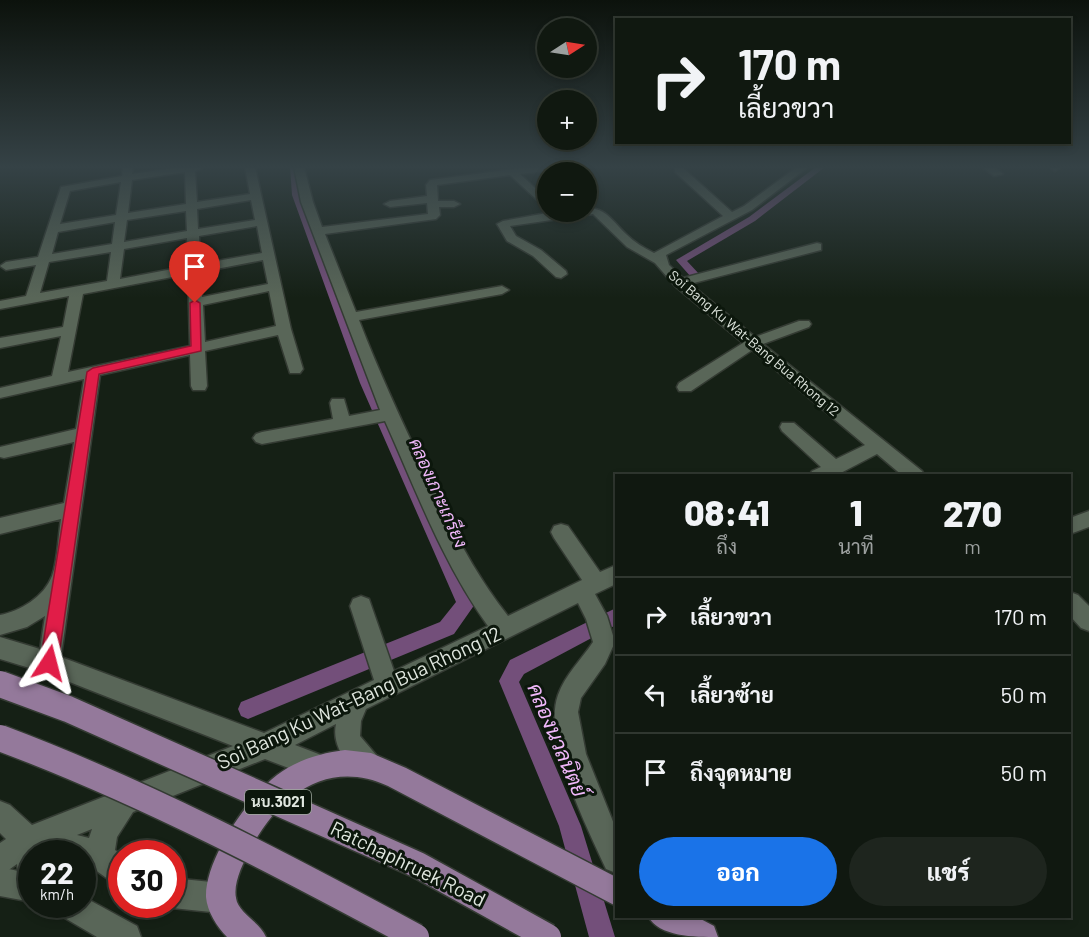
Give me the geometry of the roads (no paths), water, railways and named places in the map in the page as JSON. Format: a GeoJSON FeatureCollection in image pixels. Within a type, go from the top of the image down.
{"type":"FeatureCollection","features":[{"type":"Feature","properties":{"kind":"main road","name":"Ratchaphruek Road"},"geometry":{"type":"LineString","coordinates":[[0,684],[68,709],[418,865],[548,937]]}},
{"type":"Feature","properties":{"kind":"main road"},"geometry":{"type":"LineString","coordinates":[[0,738],[72,765],[299,874],[416,937]]}},
{"type":"Feature","properties":{"kind":"main road"},"geometry":{"type":"LineString","coordinates":[[251,937],[230,920],[221,898],[229,864],[244,830],[275,792],[297,776],[320,767],[336,764],[368,765],[615,891]]}},
{"type":"Feature","properties":{"kind":"main road"},"geometry":{"type":"LineString","coordinates":[[667,918],[703,937]]}},
{"type":"Feature","properties":{"kind":"street"},"geometry":{"type":"LineString","coordinates":[[32,299],[58,211]]}},
{"type":"Feature","properties":{"kind":"street"},"geometry":{"type":"LineString","coordinates":[[113,284],[123,211]]}},
{"type":"Feature","properties":{"kind":"street"},"geometry":{"type":"LineString","coordinates":[[53,229],[168,211]]}},
{"type":"Feature","properties":{"kind":"street"},"geometry":{"type":"LineString","coordinates":[[191,211],[199,386]]}},
{"type":"Feature","properties":{"kind":"street"},"geometry":{"type":"LineString","coordinates":[[259,211],[284,329],[295,369]]}},
{"type":"Feature","properties":{"kind":"street"},"geometry":{"type":"LineString","coordinates":[[311,211],[351,316],[383,415],[450,545],[479,596],[504,629]]}},
{"type":"Feature","properties":{"kind":"street"},"geometry":{"type":"LineString","coordinates":[[318,231],[432,218],[433,211]]}},
{"type":"Feature","properties":{"kind":"street"},"geometry":{"type":"LineString","coordinates":[[724,211],[731,217]]}},
{"type":"Feature","properties":{"kind":"street","name":"Soi Bang Ku Wat-Bang Bua Rhong 12"},"geometry":{"type":"LineString","coordinates":[[741,211],[660,254],[659,260],[663,267],[913,474]]}},
{"type":"Feature","properties":{"kind":"street"},"geometry":{"type":"LineString","coordinates":[[597,213],[626,241],[646,255],[659,260]]}},
{"type":"Feature","properties":{"kind":"street"},"geometry":{"type":"LineString","coordinates":[[537,217],[502,224],[511,238],[537,253],[561,274]]}},
{"type":"Feature","properties":{"kind":"street"},"geometry":{"type":"LineString","coordinates":[[6,266],[262,222]]}},
{"type":"Feature","properties":{"kind":"street"},"geometry":{"type":"LineString","coordinates":[[680,282],[817,247]]}},
{"type":"Feature","properties":{"kind":"street"},"geometry":{"type":"LineString","coordinates":[[0,305],[269,255]]}},
{"type":"Feature","properties":{"kind":"street"},"geometry":{"type":"LineString","coordinates":[[195,303],[275,286]]}},
{"type":"Feature","properties":{"kind":"street"},"geometry":{"type":"LineString","coordinates":[[351,316],[502,290]]}},
{"type":"Feature","properties":{"kind":"street"},"geometry":{"type":"LineString","coordinates":[[58,380],[77,291]]}},
{"type":"Feature","properties":{"kind":"street"},"geometry":{"type":"LineString","coordinates":[[685,387],[755,342],[804,324]]}},
{"type":"Feature","properties":{"kind":"street"},"geometry":{"type":"LineString","coordinates":[[0,393],[284,329]]}},
{"type":"Feature","properties":{"kind":"street"},"geometry":{"type":"LineString","coordinates":[[0,343],[69,330]]}},
{"type":"Feature","properties":{"kind":"street"},"geometry":{"type":"LineString","coordinates":[[49,663],[93,372]]}},
{"type":"Feature","properties":{"kind":"street"},"geometry":{"type":"LineString","coordinates":[[267,433],[340,413],[383,415]]}},
{"type":"Feature","properties":{"kind":"street"},"geometry":{"type":"LineString","coordinates":[[788,427],[834,468]]}},
{"type":"Feature","properties":{"kind":"street"},"geometry":{"type":"LineString","coordinates":[[4,452],[84,433]]}},
{"type":"Feature","properties":{"kind":"street"},"geometry":{"type":"LineString","coordinates":[[822,474],[878,446]]}},
{"type":"Feature","properties":{"kind":"street"},"geometry":{"type":"LineString","coordinates":[[0,526],[72,509]]}},
{"type":"Feature","properties":{"kind":"street"},"geometry":{"type":"LineString","coordinates":[[1071,526],[1089,519]]}},
{"type":"Feature","properties":{"kind":"street"},"geometry":{"type":"LineString","coordinates":[[561,531],[598,583],[602,647],[568,698],[567,722],[583,785],[615,857]]}},
{"type":"Feature","properties":{"kind":"street"},"geometry":{"type":"LineString","coordinates":[[0,625],[13,623],[32,614],[48,601],[62,578]]}},
{"type":"Feature","properties":{"kind":"street","name":"Soi Bang Ku Wat-Bang Bua Rhong 12"},"geometry":{"type":"LineString","coordinates":[[29,840],[265,746],[357,701],[386,680],[504,629],[598,583]]}},
{"type":"Feature","properties":{"kind":"street"},"geometry":{"type":"LineString","coordinates":[[361,606],[386,680]]}},
{"type":"Feature","properties":{"kind":"street"},"geometry":{"type":"LineString","coordinates":[[0,648],[49,663],[320,767]]}},
{"type":"Feature","properties":{"kind":"street"},"geometry":{"type":"LineString","coordinates":[[357,701],[346,722],[345,736],[351,747],[368,765]]}},
{"type":"Feature","properties":{"kind":"street"},"geometry":{"type":"LineString","coordinates":[[108,848],[105,832],[124,802]]}},
{"type":"Feature","properties":{"kind":"street"},"geometry":{"type":"LineString","coordinates":[[0,815],[29,840]]}},
{"type":"Feature","properties":{"kind":"street","name":"Soi Bang Ku Wat-Bang Bua Rhong 12"},"geometry":{"type":"LineString","coordinates":[[0,859],[18,847]]}},
{"type":"Feature","properties":{"kind":"street"},"geometry":{"type":"LineString","coordinates":[[0,882],[18,885]]}},
{"type":"Feature","properties":{"kind":"street"},"geometry":{"type":"LineString","coordinates":[[186,894],[221,898]]}},
{"type":"Feature","properties":{"kind":"street"},"geometry":{"type":"LineString","coordinates":[[93,918],[126,937]]}},
{"type":"Feature","properties":{"kind":"waterway","name":"คลองเกาะเกรียง"},"geometry":{"type":"LineString","coordinates":[[248,709],[447,628],[466,604],[367,383],[303,211]]}},
{"type":"Feature","properties":{"kind":"waterway"},"geometry":{"type":"LineString","coordinates":[[695,275],[681,260],[763,211]]}},
{"type":"Feature","properties":{"kind":"waterway","name":"คลองนวลนิตย์"},"geometry":{"type":"LineString","coordinates":[[602,937],[570,826],[509,681],[517,667],[615,617]]}}]}
